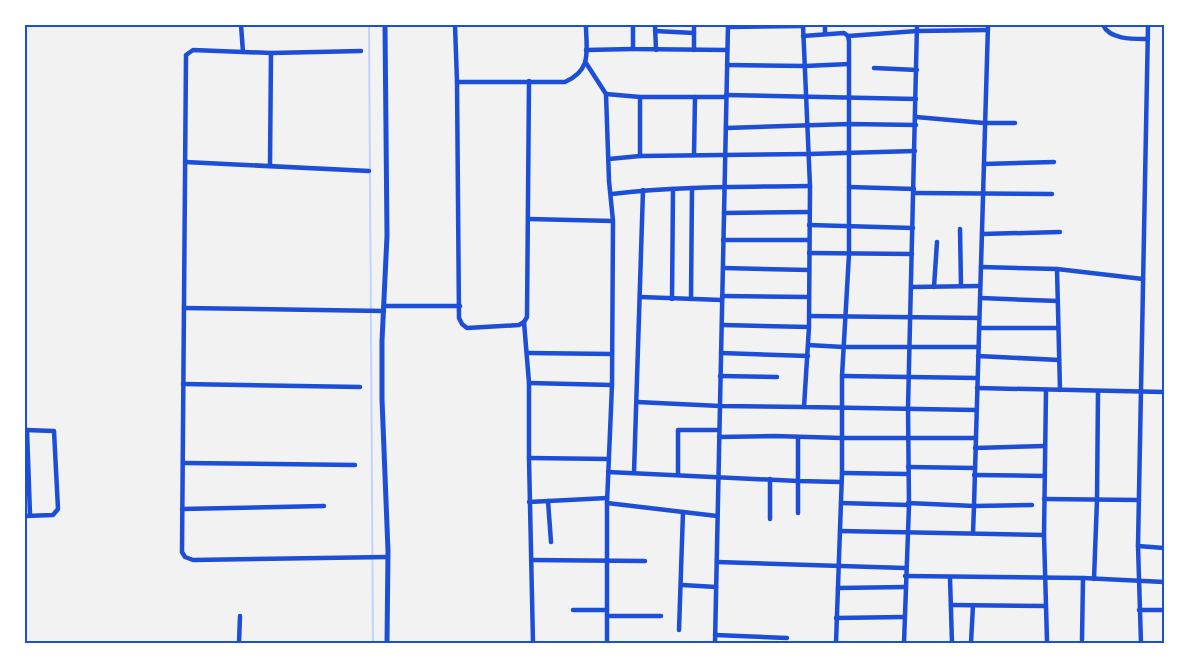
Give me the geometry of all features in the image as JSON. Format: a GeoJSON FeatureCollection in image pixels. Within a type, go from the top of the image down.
{"type":"FeatureCollection","features":[{"type":"Feature","properties":{"kind":"street"},"geometry":{"type":"LineString","coordinates":[[241,25],[242,52]]}},
{"type":"Feature","properties":{"kind":"street"},"geometry":{"type":"LineString","coordinates":[[385,25],[388,236],[382,399],[388,557],[387,643]]}},
{"type":"Feature","properties":{"kind":"street"},"geometry":{"type":"LineString","coordinates":[[454,25],[457,82],[459,318],[467,328],[519,325],[527,317],[529,81]]}},
{"type":"Feature","properties":{"kind":"street"},"geometry":{"type":"LineString","coordinates":[[457,82],[565,82],[576,77],[586,63],[586,25]]}},
{"type":"Feature","properties":{"kind":"street"},"geometry":{"type":"LineString","coordinates":[[632,25],[633,49]]}},
{"type":"Feature","properties":{"kind":"street"},"geometry":{"type":"LineString","coordinates":[[655,25],[656,50]]}},
{"type":"Feature","properties":{"kind":"street"},"geometry":{"type":"LineString","coordinates":[[694,25],[694,50]]}},
{"type":"Feature","properties":{"kind":"street"},"geometry":{"type":"LineString","coordinates":[[715,643],[728,26],[803,25],[810,186],[809,327],[804,407]]}},
{"type":"Feature","properties":{"kind":"street"},"geometry":{"type":"LineString","coordinates":[[825,25],[825,34]]}},
{"type":"Feature","properties":{"kind":"street"},"geometry":{"type":"LineString","coordinates":[[904,643],[908,504],[909,347],[918,25]]}},
{"type":"Feature","properties":{"kind":"street"},"geometry":{"type":"LineString","coordinates":[[1103,25],[1111,34],[1121,37],[1148,39]]}},
{"type":"Feature","properties":{"kind":"street"},"geometry":{"type":"LineString","coordinates":[[1141,643],[1138,546],[1148,25]]}},
{"type":"Feature","properties":{"kind":"street"},"geometry":{"type":"LineString","coordinates":[[803,36],[844,33],[848,36],[988,28],[973,533]]}},
{"type":"Feature","properties":{"kind":"street"},"geometry":{"type":"LineString","coordinates":[[655,31],[694,33]]}},
{"type":"Feature","properties":{"kind":"street"},"geometry":{"type":"LineString","coordinates":[[836,643],[842,473],[842,376],[849,254],[850,97],[848,36]]}},
{"type":"Feature","properties":{"kind":"street"},"geometry":{"type":"LineString","coordinates":[[361,51],[271,53],[193,50],[186,55],[182,552],[185,557],[193,560],[388,557]]}},
{"type":"Feature","properties":{"kind":"street"},"geometry":{"type":"LineString","coordinates":[[586,50],[727,50]]}},
{"type":"Feature","properties":{"kind":"street"},"geometry":{"type":"LineString","coordinates":[[270,166],[271,53]]}},
{"type":"Feature","properties":{"kind":"street"},"geometry":{"type":"LineString","coordinates":[[586,63],[606,94],[609,181],[612,194],[613,221],[612,385],[607,500],[607,643]]}},
{"type":"Feature","properties":{"kind":"street"},"geometry":{"type":"LineString","coordinates":[[727,65],[805,66],[849,64]]}},
{"type":"Feature","properties":{"kind":"street"},"geometry":{"type":"LineString","coordinates":[[874,68],[917,70]]}},
{"type":"Feature","properties":{"kind":"street"},"geometry":{"type":"LineString","coordinates":[[606,94],[640,97],[726,96],[916,99]]}},
{"type":"Feature","properties":{"kind":"street"},"geometry":{"type":"LineString","coordinates":[[640,97],[640,156]]}},
{"type":"Feature","properties":{"kind":"street"},"geometry":{"type":"LineString","coordinates":[[694,155],[695,97]]}},
{"type":"Feature","properties":{"kind":"street"},"geometry":{"type":"LineString","coordinates":[[916,118],[984,123],[1015,123]]}},
{"type":"Feature","properties":{"kind":"street"},"geometry":{"type":"LineString","coordinates":[[726,128],[849,124],[916,125]]}},
{"type":"Feature","properties":{"kind":"street"},"geometry":{"type":"LineString","coordinates":[[609,159],[640,156],[915,151]]}},
{"type":"Feature","properties":{"kind":"street"},"geometry":{"type":"LineString","coordinates":[[185,162],[369,171]]}},
{"type":"Feature","properties":{"kind":"street"},"geometry":{"type":"LineString","coordinates":[[984,164],[1054,162]]}},
{"type":"Feature","properties":{"kind":"street"},"geometry":{"type":"LineString","coordinates":[[612,194],[644,190],[692,188],[810,186]]}},
{"type":"Feature","properties":{"kind":"street"},"geometry":{"type":"LineString","coordinates":[[849,187],[984,194],[1052,194]]}},
{"type":"Feature","properties":{"kind":"street"},"geometry":{"type":"LineString","coordinates":[[690,299],[692,188]]}},
{"type":"Feature","properties":{"kind":"street"},"geometry":{"type":"LineString","coordinates":[[672,299],[673,189]]}},
{"type":"Feature","properties":{"kind":"street"},"geometry":{"type":"LineString","coordinates":[[634,473],[644,190]]}},
{"type":"Feature","properties":{"kind":"street"},"geometry":{"type":"LineString","coordinates":[[724,213],[809,212]]}},
{"type":"Feature","properties":{"kind":"street"},"geometry":{"type":"LineString","coordinates":[[529,219],[613,221]]}},
{"type":"Feature","properties":{"kind":"street"},"geometry":{"type":"LineString","coordinates":[[809,225],[913,228]]}},
{"type":"Feature","properties":{"kind":"street"},"geometry":{"type":"LineString","coordinates":[[960,228],[961,286]]}},
{"type":"Feature","properties":{"kind":"street"},"geometry":{"type":"LineString","coordinates":[[982,234],[1060,232]]}},
{"type":"Feature","properties":{"kind":"street"},"geometry":{"type":"LineString","coordinates":[[723,240],[810,240]]}},
{"type":"Feature","properties":{"kind":"street"},"geometry":{"type":"LineString","coordinates":[[934,287],[937,242]]}},
{"type":"Feature","properties":{"kind":"street"},"geometry":{"type":"LineString","coordinates":[[809,253],[912,254]]}},
{"type":"Feature","properties":{"kind":"street"},"geometry":{"type":"LineString","coordinates":[[723,268],[809,270]]}},
{"type":"Feature","properties":{"kind":"street"},"geometry":{"type":"LineString","coordinates":[[981,268],[1057,269],[1143,279]]}},
{"type":"Feature","properties":{"kind":"street"},"geometry":{"type":"LineString","coordinates":[[1057,269],[1060,390]]}},
{"type":"Feature","properties":{"kind":"street"},"geometry":{"type":"LineString","coordinates":[[912,287],[980,286]]}},
{"type":"Feature","properties":{"kind":"street"},"geometry":{"type":"LineString","coordinates":[[640,297],[672,299],[808,297]]}},
{"type":"Feature","properties":{"kind":"street"},"geometry":{"type":"LineString","coordinates":[[980,298],[1058,301]]}},
{"type":"Feature","properties":{"kind":"street"},"geometry":{"type":"LineString","coordinates":[[184,308],[373,311],[460,306]]}},
{"type":"Feature","properties":{"kind":"street"},"geometry":{"type":"LineString","coordinates":[[809,316],[979,318]]}},
{"type":"Feature","properties":{"kind":"street"},"geometry":{"type":"LineString","coordinates":[[524,322],[529,383],[532,643]]}},
{"type":"Feature","properties":{"kind":"street"},"geometry":{"type":"LineString","coordinates":[[722,325],[809,327]]}},
{"type":"Feature","properties":{"kind":"street"},"geometry":{"type":"LineString","coordinates":[[979,328],[1058,328]]}},
{"type":"Feature","properties":{"kind":"street"},"geometry":{"type":"LineString","coordinates":[[808,345],[843,347],[979,347]]}},
{"type":"Feature","properties":{"kind":"street"},"geometry":{"type":"LineString","coordinates":[[528,353],[612,354]]}},
{"type":"Feature","properties":{"kind":"street"},"geometry":{"type":"LineString","coordinates":[[721,354],[808,356]]}},
{"type":"Feature","properties":{"kind":"street"},"geometry":{"type":"LineString","coordinates":[[978,356],[1059,360]]}},
{"type":"Feature","properties":{"kind":"street"},"geometry":{"type":"LineString","coordinates":[[720,376],[777,377]]}},
{"type":"Feature","properties":{"kind":"street"},"geometry":{"type":"LineString","coordinates":[[842,376],[977,378]]}},
{"type":"Feature","properties":{"kind":"street"},"geometry":{"type":"LineString","coordinates":[[529,383],[612,385]]}},
{"type":"Feature","properties":{"kind":"street"},"geometry":{"type":"LineString","coordinates":[[183,384],[360,387]]}},
{"type":"Feature","properties":{"kind":"street"},"geometry":{"type":"LineString","coordinates":[[977,388],[1164,392]]}},
{"type":"Feature","properties":{"kind":"street"},"geometry":{"type":"LineString","coordinates":[[1046,390],[1044,535],[1047,641]]}},
{"type":"Feature","properties":{"kind":"street"},"geometry":{"type":"LineString","coordinates":[[1094,579],[1098,391]]}},
{"type":"Feature","properties":{"kind":"street"},"geometry":{"type":"LineString","coordinates":[[637,402],[720,406],[976,410]]}},
{"type":"Feature","properties":{"kind":"street"},"geometry":{"type":"LineString","coordinates":[[26,430],[54,431],[58,509],[52,515],[27,515],[26,430]]}},
{"type":"Feature","properties":{"kind":"street"},"geometry":{"type":"LineString","coordinates":[[678,474],[678,430],[720,430]]}},
{"type":"Feature","properties":{"kind":"street"},"geometry":{"type":"LineString","coordinates":[[719,438],[774,436],[798,438],[976,438]]}},
{"type":"Feature","properties":{"kind":"street"},"geometry":{"type":"LineString","coordinates":[[798,438],[798,514]]}},
{"type":"Feature","properties":{"kind":"street"},"geometry":{"type":"LineString","coordinates":[[975,448],[1045,446]]}},
{"type":"Feature","properties":{"kind":"street"},"geometry":{"type":"LineString","coordinates":[[529,458],[609,459]]}},
{"type":"Feature","properties":{"kind":"street"},"geometry":{"type":"LineString","coordinates":[[183,463],[355,464]]}},
{"type":"Feature","properties":{"kind":"street"},"geometry":{"type":"LineString","coordinates":[[908,467],[975,468]]}},
{"type":"Feature","properties":{"kind":"street"},"geometry":{"type":"LineString","coordinates":[[608,472],[841,482]]}},
{"type":"Feature","properties":{"kind":"street"},"geometry":{"type":"LineString","coordinates":[[842,473],[908,474]]}},
{"type":"Feature","properties":{"kind":"street"},"geometry":{"type":"LineString","coordinates":[[974,475],[1045,476]]}},
{"type":"Feature","properties":{"kind":"street"},"geometry":{"type":"LineString","coordinates":[[770,479],[770,519]]}},
{"type":"Feature","properties":{"kind":"street"},"geometry":{"type":"LineString","coordinates":[[1044,499],[1139,500]]}},
{"type":"Feature","properties":{"kind":"street"},"geometry":{"type":"LineString","coordinates":[[529,502],[607,500],[717,516]]}},
{"type":"Feature","properties":{"kind":"street"},"geometry":{"type":"LineString","coordinates":[[548,501],[551,542]]}},
{"type":"Feature","properties":{"kind":"street"},"geometry":{"type":"LineString","coordinates":[[841,503],[974,506],[1032,505]]}},
{"type":"Feature","properties":{"kind":"street"},"geometry":{"type":"LineString","coordinates":[[182,509],[324,506]]}},
{"type":"Feature","properties":{"kind":"street"},"geometry":{"type":"LineString","coordinates":[[679,630],[683,512]]}},
{"type":"Feature","properties":{"kind":"street"},"geometry":{"type":"LineString","coordinates":[[840,531],[1044,535]]}},
{"type":"Feature","properties":{"kind":"street"},"geometry":{"type":"LineString","coordinates":[[1138,546],[1164,548]]}},
{"type":"Feature","properties":{"kind":"street"},"geometry":{"type":"LineString","coordinates":[[530,560],[645,561]]}},
{"type":"Feature","properties":{"kind":"street"},"geometry":{"type":"LineString","coordinates":[[717,562],[905,568]]}},
{"type":"Feature","properties":{"kind":"street"},"geometry":{"type":"LineString","coordinates":[[906,576],[950,578],[1083,578],[1164,582]]}},
{"type":"Feature","properties":{"kind":"street"},"geometry":{"type":"LineString","coordinates":[[950,578],[952,643]]}},
{"type":"Feature","properties":{"kind":"street"},"geometry":{"type":"LineString","coordinates":[[1082,640],[1083,578]]}},
{"type":"Feature","properties":{"kind":"street"},"geometry":{"type":"LineString","coordinates":[[682,585],[716,587]]}},
{"type":"Feature","properties":{"kind":"street"},"geometry":{"type":"LineString","coordinates":[[838,588],[906,587]]}},
{"type":"Feature","properties":{"kind":"street"},"geometry":{"type":"LineString","coordinates":[[951,605],[1045,606]]}},
{"type":"Feature","properties":{"kind":"street"},"geometry":{"type":"LineString","coordinates":[[971,643],[973,605]]}},
{"type":"Feature","properties":{"kind":"street"},"geometry":{"type":"LineString","coordinates":[[573,610],[660,616]]}},
{"type":"Feature","properties":{"kind":"street"},"geometry":{"type":"LineString","coordinates":[[1139,610],[1164,610]]}},
{"type":"Feature","properties":{"kind":"street"},"geometry":{"type":"LineString","coordinates":[[239,643],[240,616]]}},
{"type":"Feature","properties":{"kind":"street"},"geometry":{"type":"LineString","coordinates":[[836,618],[904,617]]}},
{"type":"Feature","properties":{"kind":"street"},"geometry":{"type":"LineString","coordinates":[[715,635],[787,638]]}},
{"type":"Feature","properties":{"kind":"waterway"},"geometry":{"type":"LineString","coordinates":[[369,25],[373,643]]}}]}
